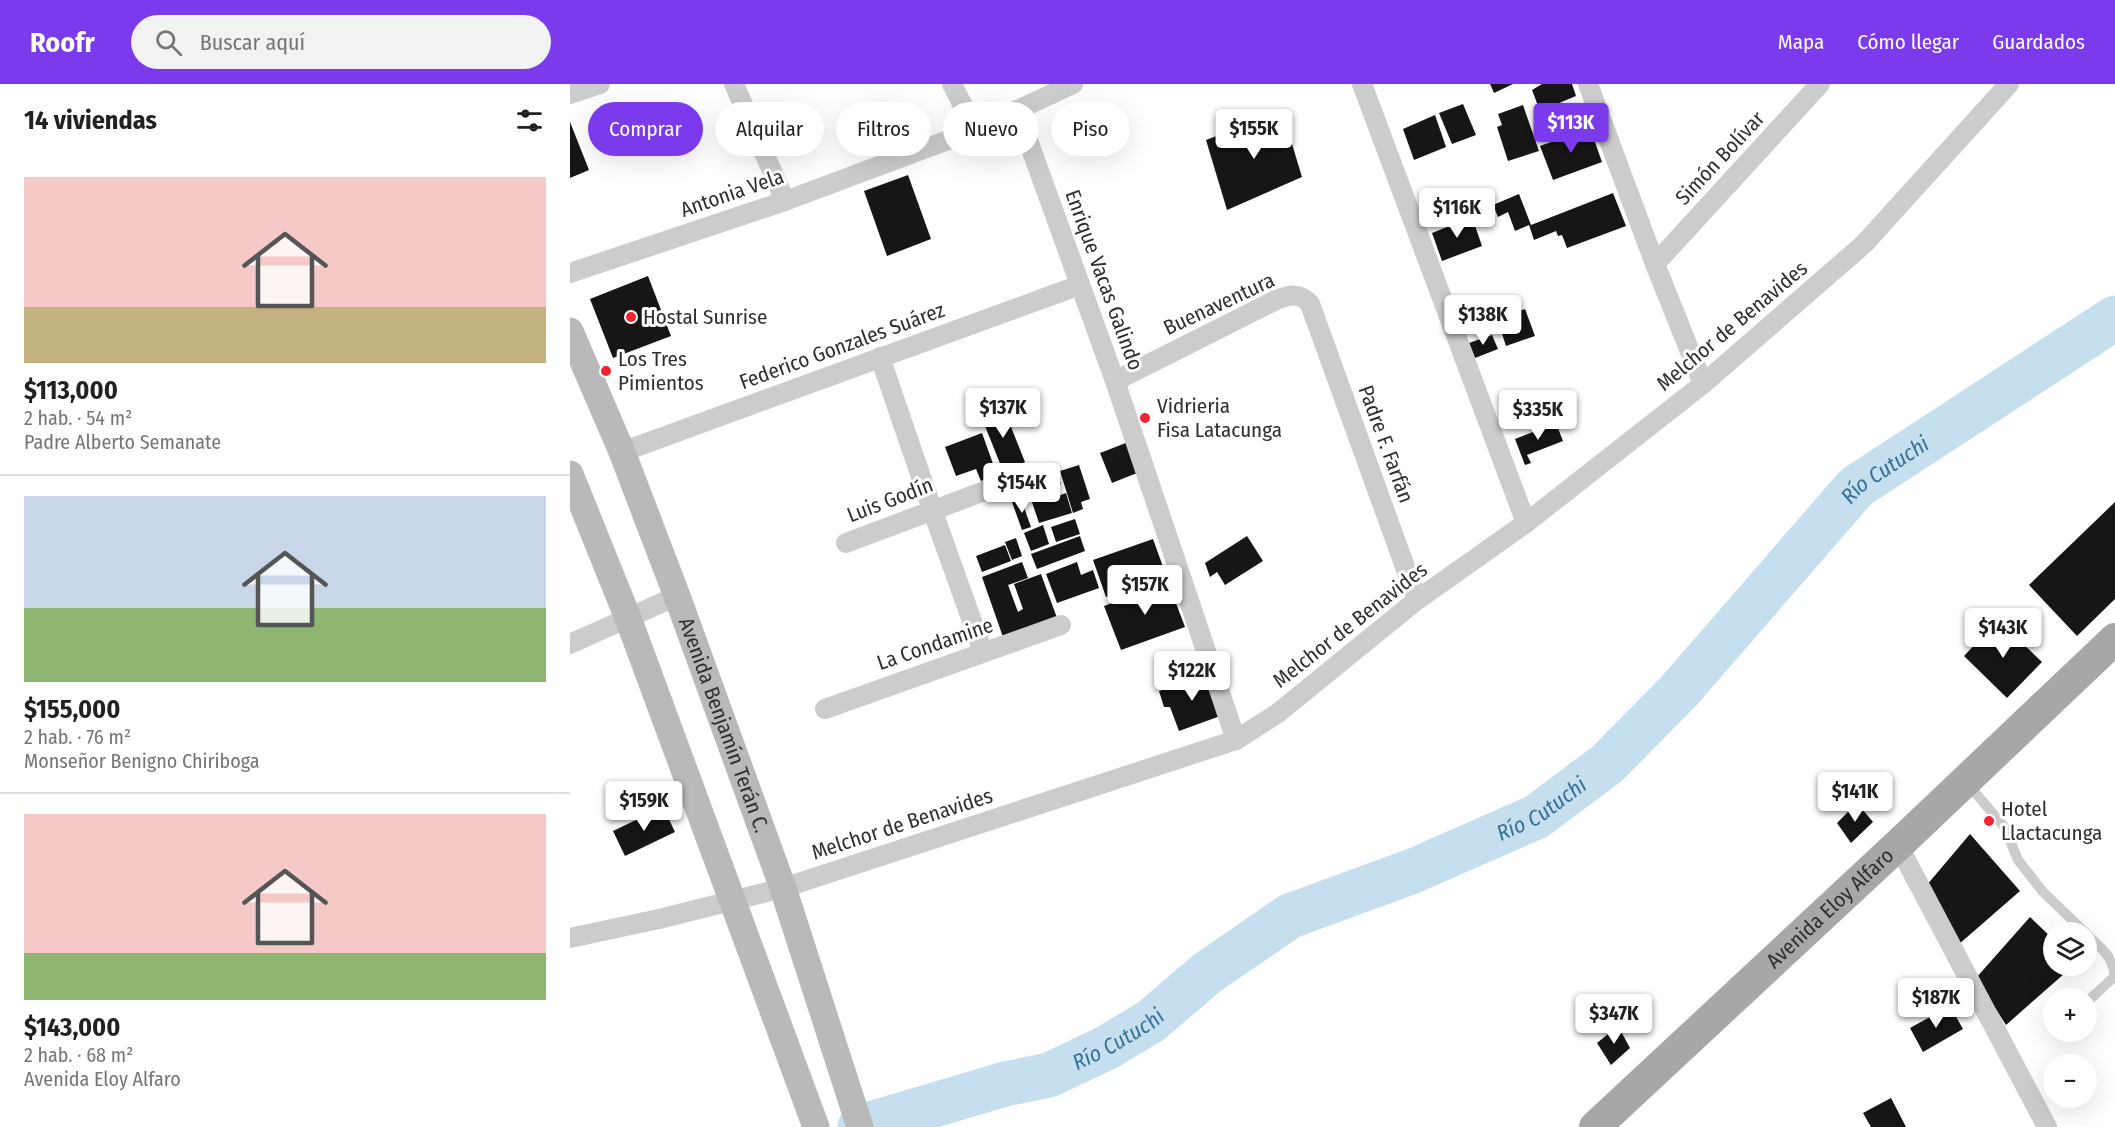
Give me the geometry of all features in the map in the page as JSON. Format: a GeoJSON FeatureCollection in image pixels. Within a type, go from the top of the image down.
{"type":"FeatureCollection","features":[{"type":"Feature","properties":{"kind":"main road","name":"Avenida Benjamín Terán C."},"geometry":{"type":"LineString","coordinates":[[570,331],[622,452],[677,596],[785,896],[860,1127]]}},
{"type":"Feature","properties":{"kind":"main road"},"geometry":{"type":"LineString","coordinates":[[570,474],[628,618],[816,1127]]}},
{"type":"Feature","properties":{"kind":"main road","name":"Avenida Eloy Alfaro"},"geometry":{"type":"LineString","coordinates":[[1595,1127],[2115,639]]}},
{"type":"Feature","properties":{"kind":"street"},"geometry":{"type":"LineString","coordinates":[[570,94],[600,84]]}},
{"type":"Feature","properties":{"kind":"street"},"geometry":{"type":"LineString","coordinates":[[734,84],[785,201]]}},
{"type":"Feature","properties":{"kind":"street"},"geometry":{"type":"LineString","coordinates":[[952,84],[961,102]]}},
{"type":"Feature","properties":{"kind":"street","name":"Antonia Vela"},"geometry":{"type":"LineString","coordinates":[[1034,102],[1073,84]]}},
{"type":"Feature","properties":{"kind":"street"},"geometry":{"type":"LineString","coordinates":[[1362,84],[1527,523]]}},
{"type":"Feature","properties":{"kind":"street"},"geometry":{"type":"LineString","coordinates":[[1588,84],[1654,264],[1703,384]]}},
{"type":"Feature","properties":{"kind":"street","name":"Simón Bolívar"},"geometry":{"type":"LineString","coordinates":[[1654,264],[1820,84]]}},
{"type":"Feature","properties":{"kind":"street","name":"Melchor de Benavides"},"geometry":{"type":"LineString","coordinates":[[570,938],[737,912],[1236,740],[1278,713],[1416,600],[1527,523],[1703,384],[1864,244],[2009,84]]}},
{"type":"Feature","properties":{"kind":"street","name":"Antonia Vela"},"geometry":{"type":"LineString","coordinates":[[570,273],[785,201],[943,142]]}},
{"type":"Feature","properties":{"kind":"street","name":"Enrique Vacas Galindo"},"geometry":{"type":"LineString","coordinates":[[1034,156],[1115,381],[1236,740]]}},
{"type":"Feature","properties":{"kind":"street","name":"Federico Gonzales Suárez"},"geometry":{"type":"LineString","coordinates":[[622,452],[1080,285]]}},
{"type":"Feature","properties":{"kind":"street","name":"Buenaventura"},"geometry":{"type":"LineString","coordinates":[[1115,381],[1276,300],[1297,295],[1305,298],[1310,304]]}},
{"type":"Feature","properties":{"kind":"street","name":"Padre F. Farfán"},"geometry":{"type":"LineString","coordinates":[[1310,304],[1416,600]]}},
{"type":"Feature","properties":{"kind":"street"},"geometry":{"type":"LineString","coordinates":[[880,357],[984,652]]}},
{"type":"Feature","properties":{"kind":"street","name":"Luis Godín"},"geometry":{"type":"LineString","coordinates":[[846,543],[1019,478]]}},
{"type":"Feature","properties":{"kind":"street"},"geometry":{"type":"LineString","coordinates":[[570,644],[677,596]]}},
{"type":"Feature","properties":{"kind":"street","name":"La Condamine"},"geometry":{"type":"LineString","coordinates":[[825,709],[1061,625]]}},
{"type":"Feature","properties":{"kind":"street"},"geometry":{"type":"LineString","coordinates":[[1898,845],[2047,1127]]}},
{"type":"Feature","properties":{"kind":"lane"},"geometry":{"type":"LineString","coordinates":[[1966,781],[2005,828],[2018,860],[2043,892],[2074,922]]}},
{"type":"Feature","properties":{"kind":"lane"},"geometry":{"type":"LineString","coordinates":[[2097,944],[2113,962],[2115,976],[2097,993]]}},
{"type":"Feature","properties":{"kind":"building"},"geometry":{"type":"Polygon","coordinates":[[[1490,84],[1513,84],[1494,93],[1490,84]]]}},
{"type":"Feature","properties":{"kind":"building"},"geometry":{"type":"Polygon","coordinates":[[[1542,84],[1572,84],[1576,96],[1540,111],[1532,90],[1542,84]]]}},
{"type":"Feature","properties":{"kind":"building"},"geometry":{"type":"Polygon","coordinates":[[[1463,104],[1476,135],[1452,144],[1439,113],[1463,104]]]}},
{"type":"Feature","properties":{"kind":"building"},"geometry":{"type":"Polygon","coordinates":[[[1523,105],[1539,151],[1508,161],[1497,127],[1502,125],[1498,114],[1523,105]]]}},
{"type":"Feature","properties":{"kind":"building"},"geometry":{"type":"Polygon","coordinates":[[[1282,111],[1302,177],[1227,210],[1206,140],[1282,111]]]}},
{"type":"Feature","properties":{"kind":"building"},"geometry":{"type":"Polygon","coordinates":[[[1435,115],[1446,147],[1414,160],[1403,129],[1435,115]]]}},
{"type":"Feature","properties":{"kind":"building"},"geometry":{"type":"Polygon","coordinates":[[[570,122],[589,170],[570,178],[570,122]]]}},
{"type":"Feature","properties":{"kind":"building"},"geometry":{"type":"Polygon","coordinates":[[[1590,128],[1602,162],[1553,180],[1540,146],[1590,128]]]}},
{"type":"Feature","properties":{"kind":"building"},"geometry":{"type":"Polygon","coordinates":[[[908,175],[931,239],[887,256],[864,191],[908,175]]]}},
{"type":"Feature","properties":{"kind":"building"},"geometry":{"type":"Polygon","coordinates":[[[1613,193],[1626,226],[1567,248],[1562,235],[1558,236],[1556,231],[1534,240],[1529,225],[1515,231],[1508,212],[1498,217],[1493,205],[1519,194],[1531,225],[1613,193]]]}},
{"type":"Feature","properties":{"kind":"building"},"geometry":{"type":"Polygon","coordinates":[[[1472,217],[1482,246],[1442,261],[1432,233],[1472,217]]]}},
{"type":"Feature","properties":{"kind":"building","name":"Hostal Sunrise"},"geometry":{"type":"Polygon","coordinates":[[[648,276],[671,336],[613,358],[590,299],[648,276]]]}},
{"type":"Feature","properties":{"kind":"building"},"geometry":{"type":"Polygon","coordinates":[[[1525,309],[1535,336],[1506,346],[1497,318],[1525,309]]]}},
{"type":"Feature","properties":{"kind":"building"},"geometry":{"type":"Polygon","coordinates":[[[1492,335],[1498,349],[1475,358],[1469,343],[1492,335]]]}},
{"type":"Feature","properties":{"kind":"building"},"geometry":{"type":"Polygon","coordinates":[[[1003,407],[1025,462],[1003,471],[981,416],[1003,407]]]}},
{"type":"Feature","properties":{"kind":"building"},"geometry":{"type":"Polygon","coordinates":[[[1556,423],[1563,441],[1527,455],[1531,463],[1525,465],[1515,439],[1556,423]]]}},
{"type":"Feature","properties":{"kind":"building"},"geometry":{"type":"Polygon","coordinates":[[[982,433],[997,475],[981,481],[976,469],[956,476],[945,447],[982,433]]]}},
{"type":"Feature","properties":{"kind":"building"},"geometry":{"type":"Polygon","coordinates":[[[1131,441],[1142,471],[1112,483],[1100,453],[1131,441]]]}},
{"type":"Feature","properties":{"kind":"building"},"geometry":{"type":"Polygon","coordinates":[[[1079,465],[1090,499],[1081,502],[1083,509],[1073,513],[1060,471],[1079,465]]]}},
{"type":"Feature","properties":{"kind":"building"},"geometry":{"type":"Polygon","coordinates":[[[1056,470],[1061,484],[1029,495],[1025,481],[1056,470]]]}},
{"type":"Feature","properties":{"kind":"building"},"geometry":{"type":"Polygon","coordinates":[[[1057,491],[1058,496],[1066,493],[1072,513],[1039,523],[1031,499],[1057,491]]]}},
{"type":"Feature","properties":{"kind":"building"},"geometry":{"type":"Polygon","coordinates":[[[1021,499],[1031,527],[1022,530],[1012,502],[1021,499]]]}},
{"type":"Feature","properties":{"kind":"building"},"geometry":{"type":"Polygon","coordinates":[[[2115,502],[2115,599],[2077,636],[2029,585],[2115,502]]]}},
{"type":"Feature","properties":{"kind":"building"},"geometry":{"type":"Polygon","coordinates":[[[1075,519],[1080,534],[1056,542],[1051,527],[1075,519]]]}},
{"type":"Feature","properties":{"kind":"building"},"geometry":{"type":"Polygon","coordinates":[[[1043,525],[1049,544],[1031,551],[1024,533],[1043,525]]]}},
{"type":"Feature","properties":{"kind":"building"},"geometry":{"type":"Polygon","coordinates":[[[1080,536],[1085,551],[1037,569],[1031,554],[1080,536]]]}},
{"type":"Feature","properties":{"kind":"building"},"geometry":{"type":"Polygon","coordinates":[[[1247,536],[1263,561],[1225,585],[1217,572],[1210,577],[1205,563],[1247,536]]]}},
{"type":"Feature","properties":{"kind":"building"},"geometry":{"type":"Polygon","coordinates":[[[1016,538],[1022,556],[1012,560],[1005,542],[1016,538]]]}},
{"type":"Feature","properties":{"kind":"building"},"geometry":{"type":"Polygon","coordinates":[[[1153,539],[1166,575],[1106,597],[1093,560],[1153,539]]]}},
{"type":"Feature","properties":{"kind":"building"},"geometry":{"type":"Polygon","coordinates":[[[1005,545],[1011,561],[982,572],[976,556],[1005,545]]]}},
{"type":"Feature","properties":{"kind":"building"},"geometry":{"type":"Polygon","coordinates":[[[1022,562],[1028,578],[1008,585],[1018,612],[1023,609],[1014,584],[1041,574],[1057,618],[1003,637],[982,577],[1022,562]]]}},
{"type":"Feature","properties":{"kind":"building"},"geometry":{"type":"Polygon","coordinates":[[[1077,562],[1081,575],[1093,570],[1099,588],[1057,603],[1046,574],[1077,562]]]}},
{"type":"Feature","properties":{"kind":"building"},"geometry":{"type":"Polygon","coordinates":[[[1168,582],[1185,627],[1121,650],[1104,606],[1168,582]]]}},
{"type":"Feature","properties":{"kind":"building"},"geometry":{"type":"Polygon","coordinates":[[[1998,620],[2042,662],[2007,698],[1964,656],[1998,620]]]}},
{"type":"Feature","properties":{"kind":"building"},"geometry":{"type":"Polygon","coordinates":[[[1209,674],[1223,715],[1179,731],[1170,707],[1164,707],[1159,691],[1209,674]]]}},
{"type":"Feature","properties":{"kind":"building"},"geometry":{"type":"Polygon","coordinates":[[[1857,803],[1873,822],[1851,843],[1837,823],[1857,803]]]}},
{"type":"Feature","properties":{"kind":"building"},"geometry":{"type":"Polygon","coordinates":[[[663,807],[675,832],[625,856],[613,831],[663,807]]]}},
{"type":"Feature","properties":{"kind":"building"},"geometry":{"type":"Polygon","coordinates":[[[1970,834],[2020,891],[1958,945],[1926,886],[1970,834]]]}},
{"type":"Feature","properties":{"kind":"building"},"geometry":{"type":"Polygon","coordinates":[[[2030,917],[2043,929],[2043,976],[2062,976],[2048,988],[2043,988],[2043,992],[2006,1025],[1976,978],[2030,917]]]}},
{"type":"Feature","properties":{"kind":"building"},"geometry":{"type":"Polygon","coordinates":[[[1950,1006],[1963,1029],[1923,1052],[1910,1028],[1950,1006]]]}},
{"type":"Feature","properties":{"kind":"building"},"geometry":{"type":"Polygon","coordinates":[[[1618,1026],[1630,1048],[1611,1065],[1597,1043],[1618,1026]]]}},
{"type":"Feature","properties":{"kind":"building"},"geometry":{"type":"Polygon","coordinates":[[[1891,1098],[1906,1127],[1871,1127],[1863,1113],[1891,1098]]]}},
{"type":"Feature","properties":{"kind":"waterway","name":"Río Cutuchi"},"geometry":{"type":"LineString","coordinates":[[860,1127],[1005,1084],[1049,1075],[1106,1048],[1151,1021],[1207,973],[1290,916],[1413,871],[1536,817],[1607,764],[1679,691],[1856,487],[2115,318]]}},
{"type":"Feature","properties":{"kind":"place","name":"Hostal Sunrise"},"geometry":{"type":"Point","coordinates":[631,317]}},
{"type":"Feature","properties":{"kind":"place","name":"Los Tres Pimientos"},"geometry":{"type":"Point","coordinates":[606,371]}},
{"type":"Feature","properties":{"kind":"place","name":"Vidrieria Fisa Latacunga"},"geometry":{"type":"Point","coordinates":[1145,418]}},
{"type":"Feature","properties":{"kind":"place","name":"Hotel Llactacunga"},"geometry":{"type":"Point","coordinates":[1989,821]}}]}
